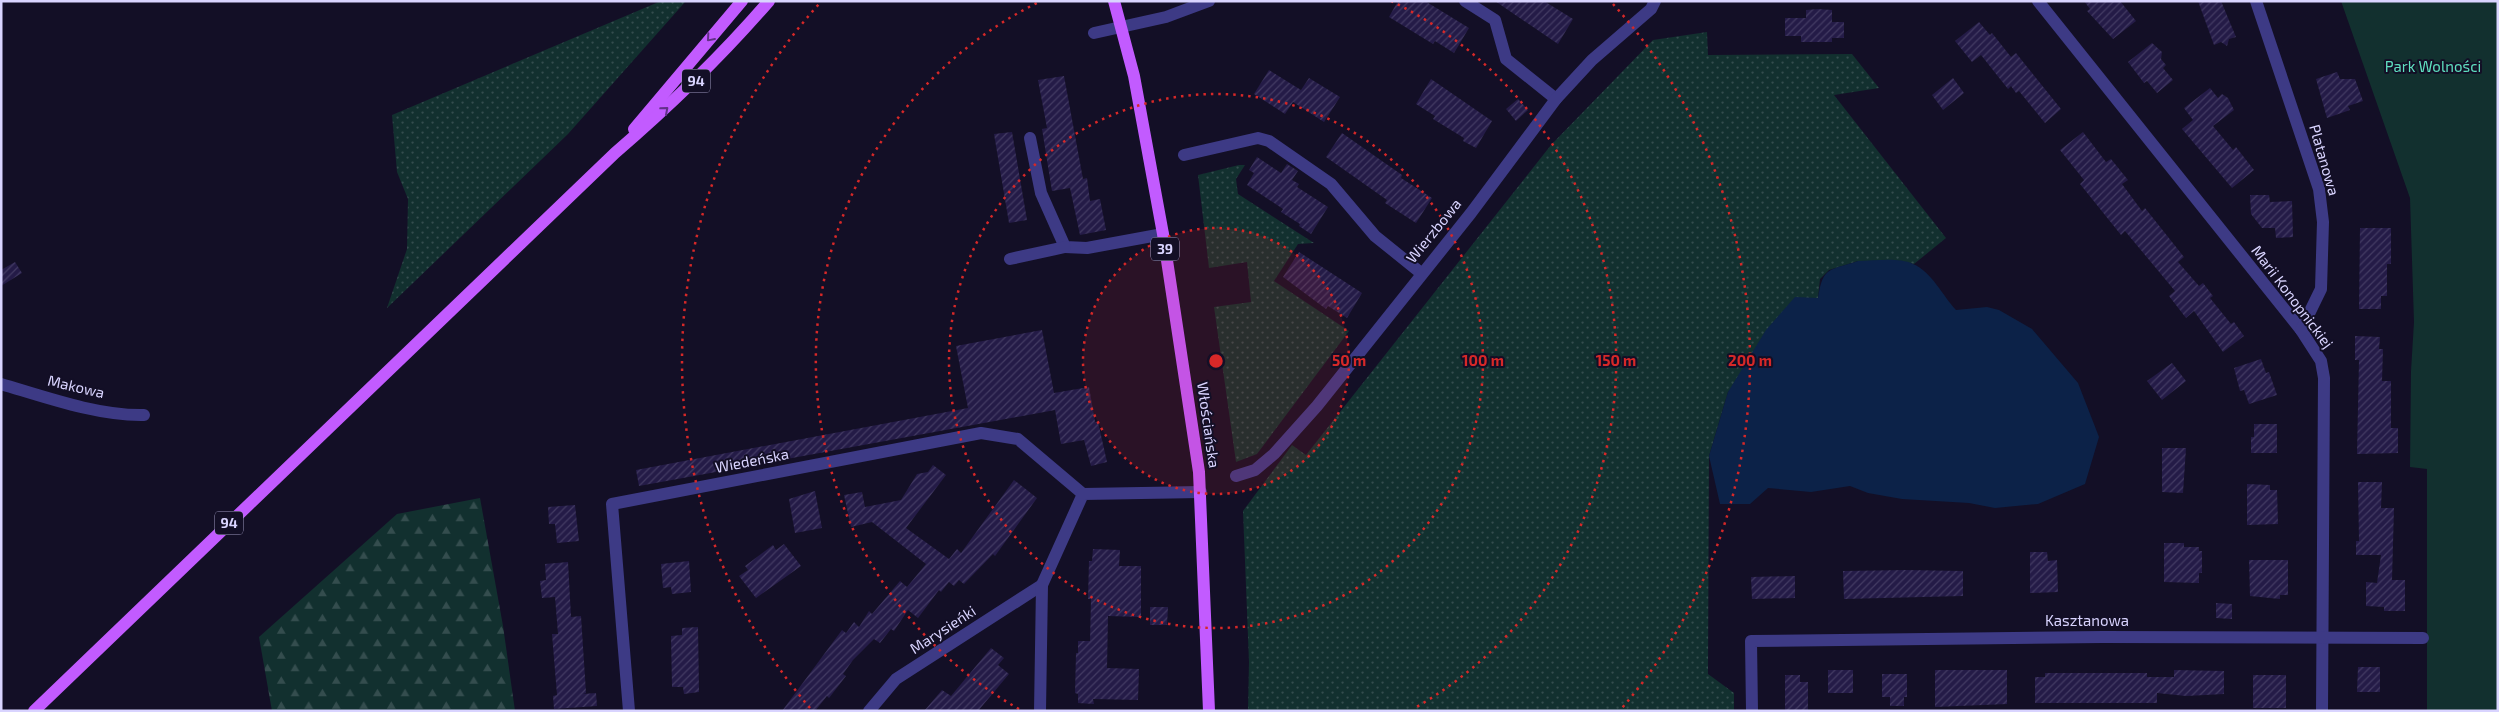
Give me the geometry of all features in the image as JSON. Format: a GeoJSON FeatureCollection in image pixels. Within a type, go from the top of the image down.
{"type":"FeatureCollection","features":[{"type":"Feature","properties":{"kind":"main road","name":"94"},"geometry":{"type":"LineString","coordinates":[[615,153],[658,98],[742,1]]}},
{"type":"Feature","properties":{"kind":"main road","name":"94"},"geometry":{"type":"LineString","coordinates":[[34,711],[615,153],[680,97],[728,49],[769,1]]}},
{"type":"Feature","properties":{"kind":"main road","name":"Włościańska"},"geometry":{"type":"LineString","coordinates":[[1114,1],[1134,76],[1163,234],[1201,492],[1209,711]]}},
{"type":"Feature","properties":{"kind":"street"},"geometry":{"type":"LineString","coordinates":[[1094,33],[1166,17],[1209,1]]}},
{"type":"Feature","properties":{"kind":"street"},"geometry":{"type":"LineString","coordinates":[[1465,1],[1495,20],[1506,59],[1556,99]]}},
{"type":"Feature","properties":{"kind":"street","name":"Wierzbowa"},"geometry":{"type":"LineString","coordinates":[[1236,476],[1255,470],[1274,454],[1323,400],[1421,273],[1471,213],[1556,99],[1592,60],[1651,9],[1655,1]]}},
{"type":"Feature","properties":{"kind":"street","name":"Marii Konopnickiej"},"geometry":{"type":"LineString","coordinates":[[2038,1],[2301,330],[2321,361],[2324,378],[2322,711]]}},
{"type":"Feature","properties":{"kind":"street","name":"Platanowa"},"geometry":{"type":"LineString","coordinates":[[2256,1],[2319,189],[2323,222],[2321,289],[2301,330]]}},
{"type":"Feature","properties":{"kind":"street"},"geometry":{"type":"LineString","coordinates":[[1030,138],[1040,193],[1065,247]]}},
{"type":"Feature","properties":{"kind":"street"},"geometry":{"type":"LineString","coordinates":[[1184,155],[1258,138],[1268,141],[1331,184],[1375,236],[1421,273]]}},
{"type":"Feature","properties":{"kind":"street"},"geometry":{"type":"LineString","coordinates":[[1010,259],[1065,247],[1087,248],[1163,234]]}},
{"type":"Feature","properties":{"kind":"street","name":"Makowa"},"geometry":{"type":"LineString","coordinates":[[1,384],[50,399],[126,416],[144,415]]}},
{"type":"Feature","properties":{"kind":"street","name":"Wiedeńska"},"geometry":{"type":"LineString","coordinates":[[629,711],[612,504],[981,433],[1018,439],[1083,494]]}},
{"type":"Feature","properties":{"kind":"street"},"geometry":{"type":"LineString","coordinates":[[1040,711],[1042,585],[1083,494],[1201,492]]}},
{"type":"Feature","properties":{"kind":"street","name":"Marysieńki"},"geometry":{"type":"LineString","coordinates":[[869,711],[896,679],[1042,585]]}},
{"type":"Feature","properties":{"kind":"street","name":"Kasztanowa"},"geometry":{"type":"LineString","coordinates":[[1752,711],[1751,641],[2094,637],[2423,638]]}},
{"type":"Feature","properties":{"kind":"green space"},"geometry":{"type":"Polygon","coordinates":[[[661,1],[686,1],[568,134],[387,308],[407,249],[408,199],[397,172],[392,115],[661,1]]]}},
{"type":"Feature","properties":{"kind":"green space","name":"Park Wolności"},"geometry":{"type":"Polygon","coordinates":[[[2341,1],[2498,1],[2498,711],[2427,711],[2427,469],[2410,467],[2411,371],[2414,322],[2410,198],[2341,1]]]}},
{"type":"Feature","properties":{"kind":"green space"},"geometry":{"type":"Polygon","coordinates":[[[1707,32],[1708,55],[1852,54],[1879,88],[1834,95],[1946,238],[1914,264],[1899,261],[1858,261],[1829,270],[1820,279],[1818,298],[1728,392],[1709,456],[1708,674],[1734,693],[1734,711],[1248,711],[1249,662],[1243,511],[1292,445],[1306,455],[1551,145],[1653,40],[1707,32]]]}},
{"type":"Feature","properties":{"kind":"green space"},"geometry":{"type":"Polygon","coordinates":[[[1245,165],[1236,179],[1238,194],[1314,243],[1298,244],[1274,281],[1349,331],[1257,454],[1236,462],[1214,307],[1251,302],[1247,262],[1209,268],[1198,175],[1245,165]]]}},
{"type":"Feature","properties":{"kind":"green space"},"geometry":{"type":"Polygon","coordinates":[[[480,498],[503,626],[515,711],[272,711],[259,637],[397,514],[480,498]]]}},
{"type":"Feature","properties":{"kind":"water"},"geometry":{"type":"Polygon","coordinates":[[[1893,260],[1913,264],[1931,278],[1956,310],[1987,307],[1999,310],[2032,329],[2078,383],[2099,437],[2085,484],[2038,504],[1995,508],[1969,503],[1902,499],[1868,493],[1850,486],[1811,492],[1768,488],[1750,504],[1720,504],[1709,456],[1728,392],[1766,330],[1795,297],[1818,298],[1825,274],[1834,268],[1858,261],[1893,260]]]}},
{"type":"Feature","properties":{"kind":"building"},"geometry":{"type":"Polygon","coordinates":[[[1398,1],[1425,1],[1469,28],[1454,53],[1435,41],[1433,44],[1389,17],[1398,1]]]}},
{"type":"Feature","properties":{"kind":"building"},"geometry":{"type":"Polygon","coordinates":[[[1495,1],[1544,1],[1573,19],[1558,44],[1495,1]]]}},
{"type":"Feature","properties":{"kind":"building"},"geometry":{"type":"Polygon","coordinates":[[[2084,1],[2120,1],[2136,21],[2113,39],[2087,11],[2090,9],[2084,1]]]}},
{"type":"Feature","properties":{"kind":"building"},"geometry":{"type":"Polygon","coordinates":[[[2198,1],[2221,1],[2236,37],[2229,39],[2227,46],[2221,42],[2214,45],[2198,1]]]}},
{"type":"Feature","properties":{"kind":"building"},"geometry":{"type":"Polygon","coordinates":[[[1806,10],[1832,10],[1832,22],[1844,22],[1844,38],[1832,38],[1832,42],[1801,42],[1801,36],[1785,36],[1785,18],[1806,18],[1806,10]]]}},
{"type":"Feature","properties":{"kind":"building"},"geometry":{"type":"Polygon","coordinates":[[[1979,22],[1990,35],[1992,33],[2011,57],[2016,53],[2061,109],[2045,123],[2019,91],[2016,93],[2011,86],[2008,89],[1981,55],[1972,62],[1955,41],[1979,22]]]}},
{"type":"Feature","properties":{"kind":"building"},"geometry":{"type":"Polygon","coordinates":[[[2152,43],[2162,52],[2161,59],[2166,65],[2163,68],[2173,80],[2157,93],[2147,81],[2144,83],[2128,62],[2152,43]]]}},
{"type":"Feature","properties":{"kind":"building"},"geometry":{"type":"Polygon","coordinates":[[[1269,70],[1301,90],[1309,78],[1340,97],[1324,122],[1293,102],[1285,114],[1254,94],[1269,70]]]}},
{"type":"Feature","properties":{"kind":"building"},"geometry":{"type":"Polygon","coordinates":[[[2337,72],[2340,79],[2355,79],[2363,101],[2348,106],[2350,110],[2327,118],[2316,79],[2337,72]]]}},
{"type":"Feature","properties":{"kind":"building"},"geometry":{"type":"Polygon","coordinates":[[[1064,76],[1083,179],[1087,178],[1090,201],[1100,199],[1106,230],[1080,235],[1070,188],[1052,191],[1042,129],[1047,128],[1038,80],[1064,76]]]}},
{"type":"Feature","properties":{"kind":"building"},"geometry":{"type":"Polygon","coordinates":[[[1953,78],[1964,93],[1943,110],[1932,95],[1953,78]]]}},
{"type":"Feature","properties":{"kind":"building"},"geometry":{"type":"Polygon","coordinates":[[[1431,79],[1492,121],[1476,148],[1463,141],[1464,138],[1433,119],[1435,116],[1416,104],[1431,79]]]}},
{"type":"Feature","properties":{"kind":"building"},"geometry":{"type":"Polygon","coordinates":[[[2210,88],[2218,98],[2222,94],[2228,98],[2234,110],[2213,126],[2233,150],[2236,147],[2254,170],[2232,188],[2182,129],[2193,120],[2184,108],[2210,88]]]}},
{"type":"Feature","properties":{"kind":"building"},"geometry":{"type":"Polygon","coordinates":[[[1518,99],[1528,110],[1516,121],[1506,109],[1518,99]]]}},
{"type":"Feature","properties":{"kind":"building"},"geometry":{"type":"Polygon","coordinates":[[[1012,132],[1027,220],[1009,223],[994,134],[1012,132]]]}},
{"type":"Feature","properties":{"kind":"building"},"geometry":{"type":"Polygon","coordinates":[[[2083,132],[2106,162],[2111,159],[2128,180],[2122,184],[2142,211],[2145,208],[2184,257],[2178,262],[2199,286],[2203,283],[2213,296],[2210,298],[2231,324],[2234,322],[2244,336],[2223,352],[2194,311],[2186,318],[2169,296],[2175,291],[2125,231],[2121,235],[2080,184],[2084,180],[2060,150],[2083,132]]]}},
{"type":"Feature","properties":{"kind":"building"},"geometry":{"type":"Polygon","coordinates":[[[1342,133],[1402,175],[1401,178],[1432,198],[1416,223],[1385,203],[1387,200],[1326,157],[1342,133]]]}},
{"type":"Feature","properties":{"kind":"building"},"geometry":{"type":"Polygon","coordinates":[[[1257,157],[1281,173],[1287,164],[1298,171],[1292,180],[1299,184],[1297,187],[1328,207],[1311,234],[1299,226],[1300,224],[1281,212],[1283,209],[1247,185],[1254,173],[1249,170],[1257,157]]]}},
{"type":"Feature","properties":{"kind":"building"},"geometry":{"type":"Polygon","coordinates":[[[2250,195],[2269,195],[2270,202],[2292,201],[2293,237],[2276,238],[2275,228],[2262,228],[2251,214],[2250,195]]]}},
{"type":"Feature","properties":{"kind":"building"},"geometry":{"type":"Polygon","coordinates":[[[2360,228],[2391,228],[2391,264],[2387,264],[2387,296],[2381,296],[2381,309],[2359,309],[2360,228]]]}},
{"type":"Feature","properties":{"kind":"building"},"geometry":{"type":"Polygon","coordinates":[[[1299,252],[1362,293],[1347,318],[1328,306],[1326,309],[1283,277],[1299,252]]]}},
{"type":"Feature","properties":{"kind":"building"},"geometry":{"type":"Polygon","coordinates":[[[15,262],[22,273],[1,286],[1,270],[15,262]]]}},
{"type":"Feature","properties":{"kind":"building"},"geometry":{"type":"Polygon","coordinates":[[[1042,330],[1054,393],[1089,387],[1095,422],[1098,422],[1107,462],[1091,466],[1084,440],[1061,444],[1055,410],[639,486],[636,470],[968,408],[956,346],[1042,330]]]}},
{"type":"Feature","properties":{"kind":"building"},"geometry":{"type":"Polygon","coordinates":[[[2355,336],[2380,337],[2379,349],[2383,349],[2382,381],[2391,381],[2391,428],[2398,428],[2398,453],[2357,454],[2359,360],[2355,360],[2355,336]]]}},
{"type":"Feature","properties":{"kind":"building"},"geometry":{"type":"Polygon","coordinates":[[[2261,359],[2266,373],[2269,372],[2277,395],[2249,404],[2244,390],[2240,391],[2234,368],[2261,359]]]}},
{"type":"Feature","properties":{"kind":"building"},"geometry":{"type":"Polygon","coordinates":[[[2172,363],[2186,381],[2162,400],[2147,381],[2172,363]]]}},
{"type":"Feature","properties":{"kind":"building"},"geometry":{"type":"Polygon","coordinates":[[[2254,424],[2277,424],[2277,453],[2251,453],[2251,437],[2254,437],[2254,424]]]}},
{"type":"Feature","properties":{"kind":"building"},"geometry":{"type":"Polygon","coordinates":[[[2162,448],[2186,448],[2183,493],[2162,492],[2162,448]]]}},
{"type":"Feature","properties":{"kind":"building"},"geometry":{"type":"Polygon","coordinates":[[[933,465],[946,475],[906,528],[949,559],[957,549],[961,553],[1014,480],[1037,498],[995,556],[993,554],[964,584],[959,580],[954,586],[949,582],[941,592],[939,590],[918,618],[908,610],[894,631],[891,629],[880,643],[874,639],[853,660],[843,674],[846,676],[829,698],[827,696],[815,711],[782,711],[842,630],[846,633],[854,622],[859,627],[869,611],[872,614],[900,581],[907,587],[926,564],[872,522],[851,527],[844,495],[862,492],[865,507],[901,500],[917,474],[928,472],[933,465]]]}},
{"type":"Feature","properties":{"kind":"building"},"geometry":{"type":"Polygon","coordinates":[[[2358,482],[2382,482],[2381,508],[2394,508],[2392,580],[2405,580],[2405,611],[2384,611],[2384,607],[2366,606],[2366,582],[2377,583],[2381,555],[2356,555],[2356,541],[2359,541],[2358,482]]]}},
{"type":"Feature","properties":{"kind":"building"},"geometry":{"type":"Polygon","coordinates":[[[2247,484],[2270,485],[2270,490],[2277,490],[2278,524],[2247,525],[2247,484]]]}},
{"type":"Feature","properties":{"kind":"building"},"geometry":{"type":"Polygon","coordinates":[[[815,491],[822,528],[795,533],[789,499],[815,491]]]}},
{"type":"Feature","properties":{"kind":"building"},"geometry":{"type":"Polygon","coordinates":[[[575,505],[579,541],[557,543],[555,524],[549,524],[548,507],[575,505]]]}},
{"type":"Feature","properties":{"kind":"building"},"geometry":{"type":"Polygon","coordinates":[[[2164,543],[2184,543],[2184,547],[2199,547],[2199,551],[2202,551],[2202,573],[2199,573],[2199,583],[2164,582],[2164,543]]]}},
{"type":"Feature","properties":{"kind":"building"},"geometry":{"type":"Polygon","coordinates":[[[784,544],[801,566],[756,598],[739,576],[748,570],[745,566],[773,545],[776,550],[784,544]]]}},
{"type":"Feature","properties":{"kind":"building"},"geometry":{"type":"Polygon","coordinates":[[[1093,549],[1120,550],[1119,566],[1141,566],[1141,617],[1108,616],[1107,668],[1139,669],[1138,700],[1093,699],[1094,704],[1078,703],[1078,694],[1075,693],[1078,641],[1090,641],[1091,599],[1088,599],[1089,561],[1092,561],[1093,549]]]}},
{"type":"Feature","properties":{"kind":"building"},"geometry":{"type":"Polygon","coordinates":[[[2030,552],[2047,552],[2048,561],[2057,560],[2058,592],[2030,593],[2030,552]]]}},
{"type":"Feature","properties":{"kind":"building"},"geometry":{"type":"Polygon","coordinates":[[[2249,560],[2288,560],[2288,595],[2280,595],[2280,599],[2250,596],[2249,560]]]}},
{"type":"Feature","properties":{"kind":"building"},"geometry":{"type":"Polygon","coordinates":[[[689,561],[691,592],[672,594],[671,587],[663,588],[661,564],[689,561]]]}},
{"type":"Feature","properties":{"kind":"building"},"geometry":{"type":"Polygon","coordinates":[[[568,562],[571,617],[581,616],[586,693],[583,694],[596,693],[597,706],[554,709],[553,696],[557,695],[552,634],[558,634],[555,597],[542,598],[540,581],[546,580],[545,564],[568,562]]]}},
{"type":"Feature","properties":{"kind":"building"},"geometry":{"type":"Polygon","coordinates":[[[1843,571],[1963,571],[1963,596],[1844,599],[1843,571]]]}},
{"type":"Feature","properties":{"kind":"building"},"geometry":{"type":"Polygon","coordinates":[[[1795,576],[1795,598],[1752,599],[1751,577],[1795,576]]]}},
{"type":"Feature","properties":{"kind":"building"},"geometry":{"type":"Polygon","coordinates":[[[2216,603],[2232,604],[2232,619],[2216,618],[2216,603]]]}},
{"type":"Feature","properties":{"kind":"building"},"geometry":{"type":"Polygon","coordinates":[[[1150,607],[1168,607],[1167,625],[1150,625],[1150,607]]]}},
{"type":"Feature","properties":{"kind":"building"},"geometry":{"type":"Polygon","coordinates":[[[698,627],[699,692],[684,694],[683,687],[672,687],[671,636],[682,635],[682,628],[698,627]]]}},
{"type":"Feature","properties":{"kind":"building"},"geometry":{"type":"Polygon","coordinates":[[[991,648],[1004,658],[998,665],[1009,674],[978,711],[924,711],[942,690],[951,696],[991,648]]]}},
{"type":"Feature","properties":{"kind":"building"},"geometry":{"type":"Polygon","coordinates":[[[2358,667],[2380,667],[2380,692],[2357,692],[2358,667]]]}},
{"type":"Feature","properties":{"kind":"building"},"geometry":{"type":"Polygon","coordinates":[[[1828,670],[1853,670],[1853,693],[1828,693],[1828,670]]]}},
{"type":"Feature","properties":{"kind":"building"},"geometry":{"type":"Polygon","coordinates":[[[1935,670],[2007,670],[2007,704],[1935,707],[1935,670]]]}},
{"type":"Feature","properties":{"kind":"building"},"geometry":{"type":"Polygon","coordinates":[[[2174,670],[2224,671],[2224,694],[2186,696],[2157,693],[2157,703],[2035,703],[2035,677],[2045,677],[2045,673],[2147,673],[2147,677],[2174,677],[2174,670]]]}},
{"type":"Feature","properties":{"kind":"building"},"geometry":{"type":"Polygon","coordinates":[[[1882,674],[1907,674],[1907,697],[1904,697],[1904,706],[1890,706],[1890,697],[1882,697],[1882,674]]]}},
{"type":"Feature","properties":{"kind":"building"},"geometry":{"type":"Polygon","coordinates":[[[1785,675],[1800,675],[1800,682],[1808,682],[1808,711],[1785,711],[1785,675]]]}},
{"type":"Feature","properties":{"kind":"building"},"geometry":{"type":"Polygon","coordinates":[[[2253,675],[2286,675],[2286,708],[2253,708],[2253,675]]]}}]}
